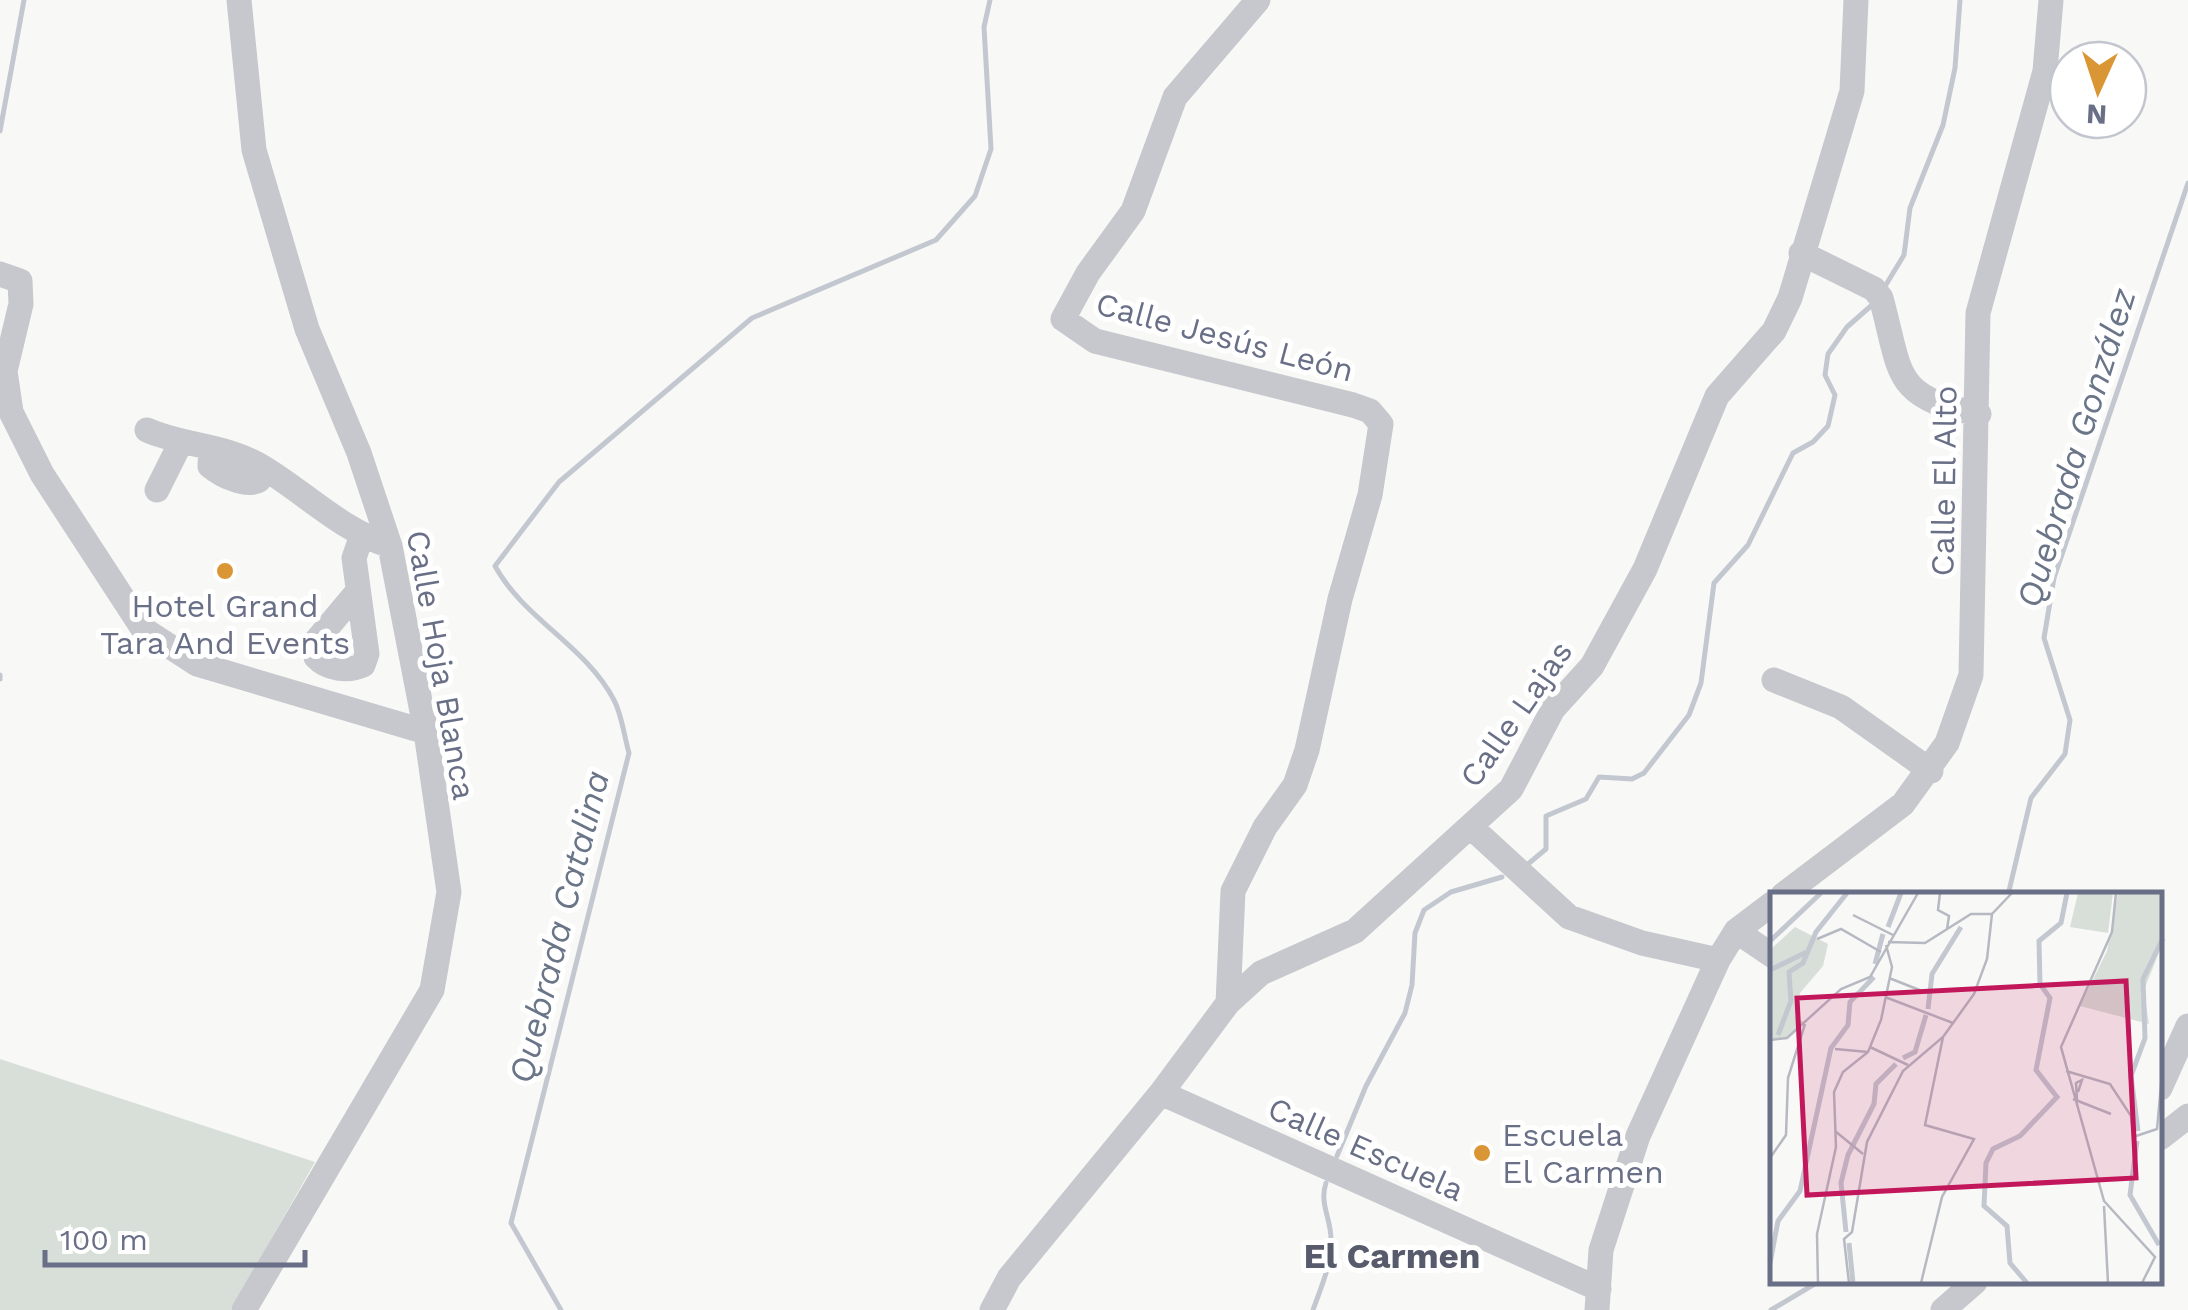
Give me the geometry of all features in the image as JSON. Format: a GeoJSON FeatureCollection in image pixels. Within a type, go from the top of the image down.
{"type":"FeatureCollection","features":[{"type":"Feature","properties":{"kind":"street","name":"Calle Hoja Blanca"},"geometry":{"type":"LineString","coordinates":[[239,0],[254,150],[307,328],[359,453],[390,546],[426,732],[449,892],[432,990],[366,1109],[244,1310]]}},
{"type":"Feature","properties":{"kind":"street","name":"Calle Jesús León"},"geometry":{"type":"LineString","coordinates":[[1228,1003],[1233,891],[1265,827],[1294,784],[1307,750],[1340,599],[1370,495],[1381,424],[1370,411],[1353,405],[1095,341],[1062,319],[1066,307],[1133,211],[1174,97],[1258,0]]}},
{"type":"Feature","properties":{"kind":"street","name":"Calle Lajas"},"geometry":{"type":"LineString","coordinates":[[992,1310],[1009,1278],[1161,1093],[1228,1003],[1260,973],[1355,931],[1511,789],[1554,709],[1592,666],[1645,569],[1716,396],[1774,331],[1840,142],[1852,90],[1856,0]]}},
{"type":"Feature","properties":{"kind":"street","name":"Calle El Alto"},"geometry":{"type":"LineString","coordinates":[[1787,892],[1903,804],[1931,770],[1947,742],[1971,674],[1978,313],[2045,71],[2051,0]]}},
{"type":"Feature","properties":{"kind":"street"},"geometry":{"type":"LineString","coordinates":[[1801,253],[1874,289],[1882,298],[1898,370],[1921,397],[1938,406],[1979,414]]}},
{"type":"Feature","properties":{"kind":"street"},"geometry":{"type":"LineString","coordinates":[[0,274],[20,281],[21,304],[10,333],[5,371],[11,412],[51,489],[143,629],[197,664],[426,732]]}},
{"type":"Feature","properties":{"kind":"street"},"geometry":{"type":"LineString","coordinates":[[146,430],[180,444],[226,449],[264,468],[328,517],[390,546]]}},
{"type":"Feature","properties":{"kind":"street"},"geometry":{"type":"LineString","coordinates":[[158,490],[180,444]]}},
{"type":"Feature","properties":{"kind":"street"},"geometry":{"type":"LineString","coordinates":[[358,590],[354,558],[362,535]]}},
{"type":"Feature","properties":{"kind":"street"},"geometry":{"type":"LineString","coordinates":[[1774,680],[1840,707],[1931,770]]}},
{"type":"Feature","properties":{"kind":"street"},"geometry":{"type":"LineString","coordinates":[[1472,828],[1538,894],[1569,917],[1642,943],[1718,960]]}},
{"type":"Feature","properties":{"kind":"street"},"geometry":{"type":"LineString","coordinates":[[1598,1300],[1601,1250],[1615,1197],[1718,960],[1736,930],[1770,905]]}},
{"type":"Feature","properties":{"kind":"street"},"geometry":{"type":"LineString","coordinates":[[1736,930],[1770,954]]}},
{"type":"Feature","properties":{"kind":"street"},"geometry":{"type":"LineString","coordinates":[[2163,1081],[2188,1026]]}},
{"type":"Feature","properties":{"kind":"street","name":"Calle Escuela"},"geometry":{"type":"LineString","coordinates":[[1161,1093],[1598,1300]]}},
{"type":"Feature","properties":{"kind":"street"},"geometry":{"type":"LineString","coordinates":[[2163,1136],[2188,1116]]}},
{"type":"Feature","properties":{"kind":"street"},"geometry":{"type":"LineString","coordinates":[[1943,1310],[1972,1285]]}},
{"type":"Feature","properties":{"kind":"shaded area"},"geometry":{"type":"Polygon","coordinates":[[[0,1059],[315,1162],[231,1310],[0,1310],[0,1059]]]}},
{"type":"Feature","properties":{"kind":"waterway"},"geometry":{"type":"LineString","coordinates":[[0,131],[24,0]]}},
{"type":"Feature","properties":{"kind":"waterway","name":"Quebrada Catalina"},"geometry":{"type":"LineString","coordinates":[[561,1310],[511,1223],[629,753],[617,706],[602,681],[522,602],[495,566],[559,482],[752,318],[936,240],[975,196],[991,149],[984,27],[990,0]]}},
{"type":"Feature","properties":{"kind":"waterway"},"geometry":{"type":"LineString","coordinates":[[1884,288],[1904,255],[1910,208],[1943,125],[1955,68],[1960,0]]}},
{"type":"Feature","properties":{"kind":"waterway","name":"Quebrada González"},"geometry":{"type":"LineString","coordinates":[[2009,892],[2031,798],[2065,754],[2070,720],[2044,638],[2054,578],[2188,183]]}},
{"type":"Feature","properties":{"kind":"waterway"},"geometry":{"type":"LineString","coordinates":[[1528,864],[1546,849],[1546,816],[1586,799],[1599,777],[1632,779],[1644,773],[1689,715],[1701,683],[1714,583],[1748,545],[1793,453],[1813,442],[1828,426],[1835,395],[1825,375],[1828,354],[1847,327],[1872,305]]}},
{"type":"Feature","properties":{"kind":"waterway"},"geometry":{"type":"LineString","coordinates":[[1337,1156],[1366,1086],[1405,1013],[1412,985],[1415,933],[1424,910],[1451,892],[1502,877]]}},
{"type":"Feature","properties":{"kind":"waterway"},"geometry":{"type":"LineString","coordinates":[[1313,1310],[1331,1248],[1324,1197],[1326,1183]]}},
{"type":"Feature","properties":{"kind":"waterway","name":"Quebrada González"},"geometry":{"type":"LineString","coordinates":[[1771,1310],[1813,1285]]}},
{"type":"Feature","properties":{"kind":"place","name":"Hotel Grand Tara And Events"},"geometry":{"type":"Point","coordinates":[225,571]}},
{"type":"Feature","properties":{"kind":"place","name":"Escuela El Carmen"},"geometry":{"type":"Point","coordinates":[1482,1153]}},
{"type":"Feature","properties":{"kind":"district","name":"El Carmen"},"geometry":{"type":"Point","coordinates":[1392,1256]}}]}
